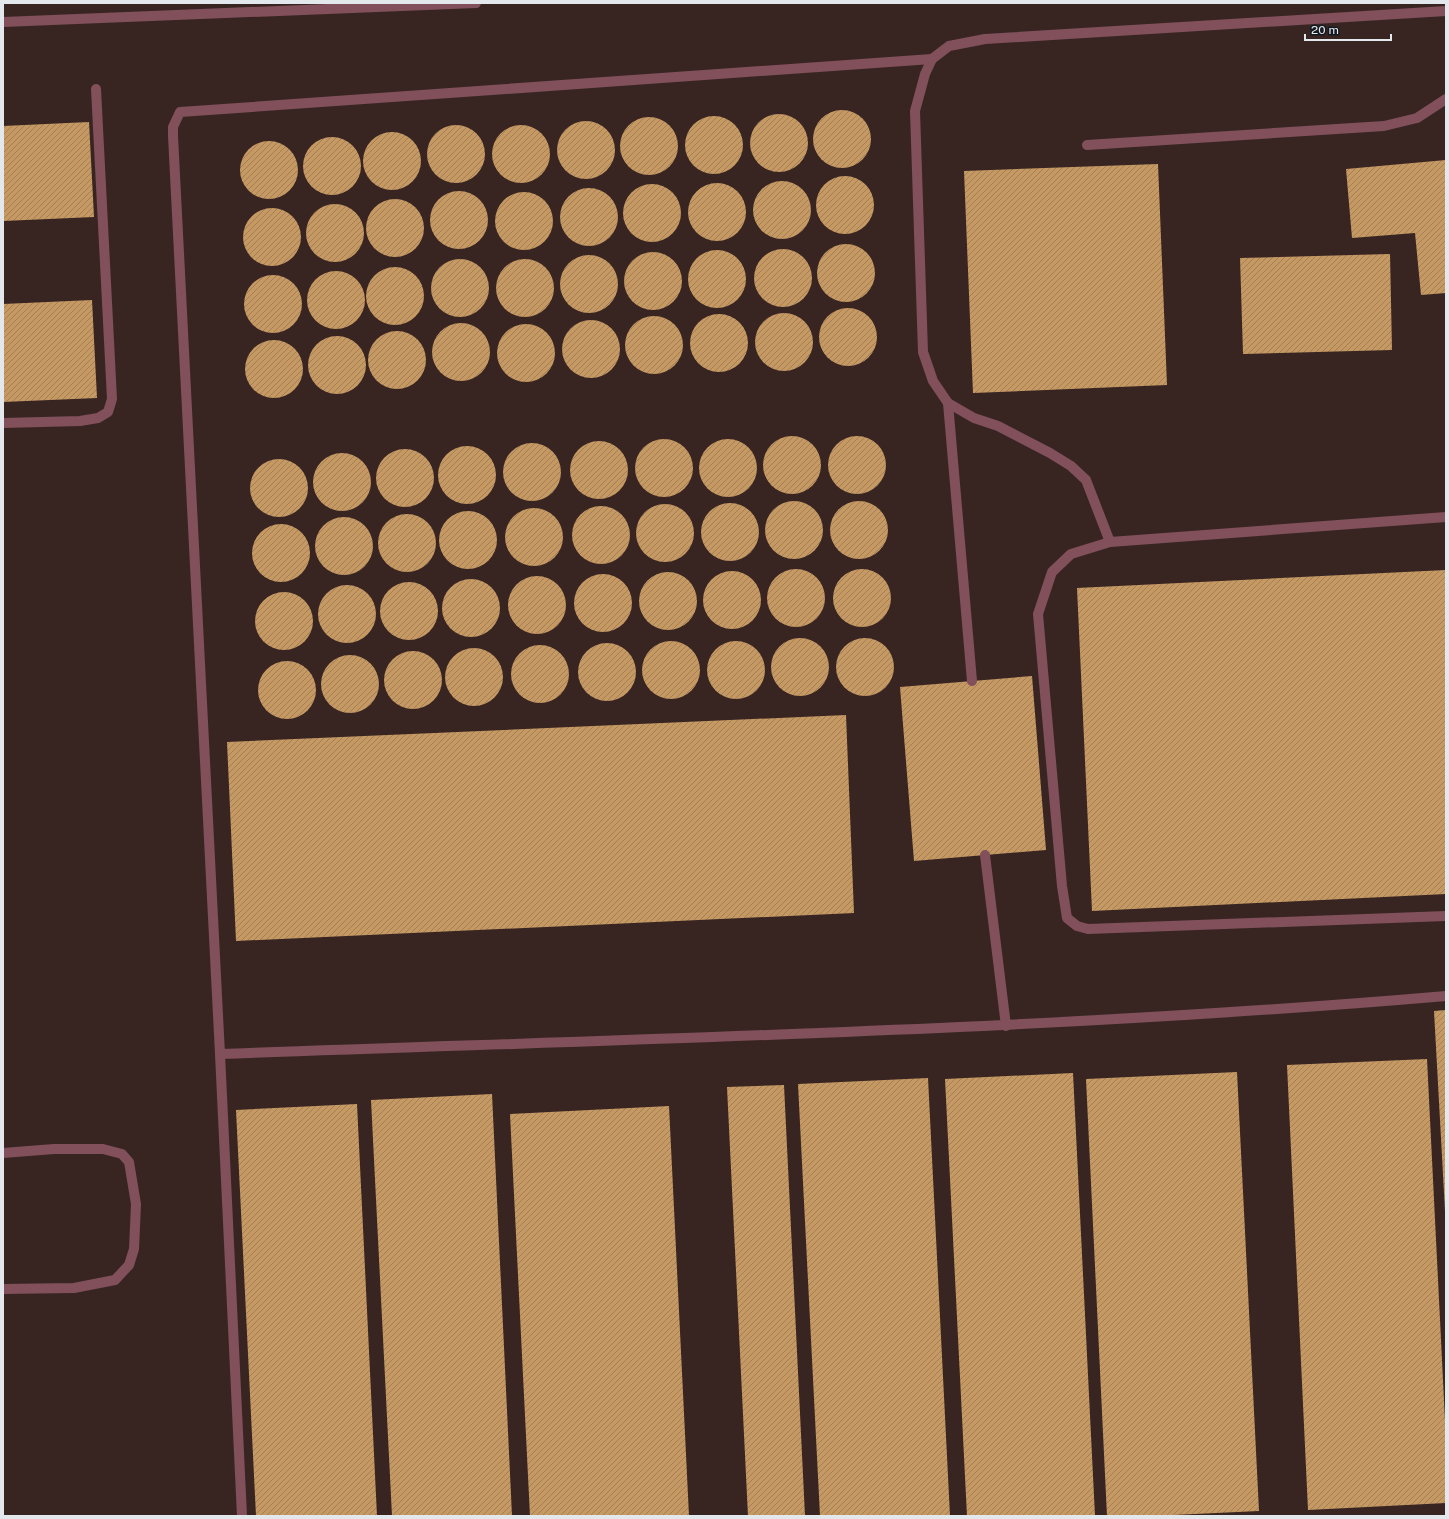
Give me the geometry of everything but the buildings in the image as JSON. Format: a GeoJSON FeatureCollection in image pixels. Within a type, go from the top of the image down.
{"type":"FeatureCollection","features":[{"type":"Feature","properties":{"kind":"lane"},"geometry":{"type":"LineString","coordinates":[[3,22],[317,6],[476,3]]}},
{"type":"Feature","properties":{"kind":"lane"},"geometry":{"type":"LineString","coordinates":[[1110,542],[1086,480],[1071,466],[1050,453],[998,426],[974,418],[948,403],[933,381],[923,352],[914,111],[925,74],[932,59],[949,46],[985,39],[1446,11]]}},
{"type":"Feature","properties":{"kind":"lane"},"geometry":{"type":"LineString","coordinates":[[242,1516],[173,136],[173,127],[180,112],[932,59]]}},
{"type":"Feature","properties":{"kind":"lane"},"geometry":{"type":"LineString","coordinates":[[3,423],[80,421],[98,418],[108,412],[112,399],[96,89]]}},
{"type":"Feature","properties":{"kind":"lane"},"geometry":{"type":"LineString","coordinates":[[1087,145],[1384,126],[1417,118],[1446,99]]}},
{"type":"Feature","properties":{"kind":"lane"},"geometry":{"type":"LineString","coordinates":[[948,403],[972,681]]}},
{"type":"Feature","properties":{"kind":"lane"},"geometry":{"type":"LineString","coordinates":[[1446,517],[1110,542],[1071,554],[1052,572],[1038,614],[1062,886],[1067,918],[1077,926],[1088,929],[1446,916]]}},
{"type":"Feature","properties":{"kind":"lane"},"geometry":{"type":"LineString","coordinates":[[985,855],[1006,1026]]}},
{"type":"Feature","properties":{"kind":"lane"},"geometry":{"type":"LineString","coordinates":[[220,1054],[1006,1026],[1446,996]]}},
{"type":"Feature","properties":{"kind":"lane"},"geometry":{"type":"LineString","coordinates":[[3,1153],[103,1148],[122,1154],[129,1162],[136,1204],[134,1249],[129,1265],[115,1280],[74,1288],[3,1289]]}},
{"type":"Feature","properties":{"kind":"shaded area"},"geometry":{"type":"Polygon","coordinates":[[[3,3],[1446,3],[1446,1516],[3,1516],[3,3]]]}}]}
